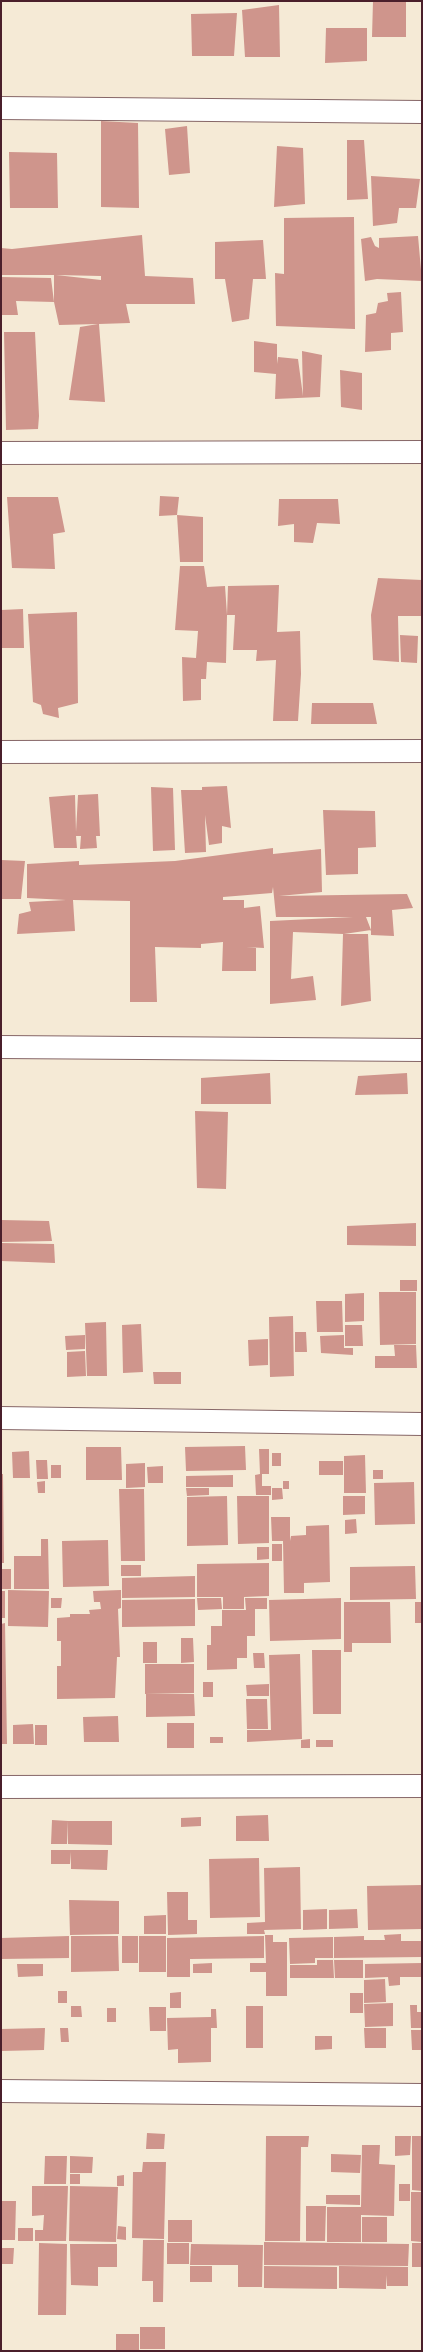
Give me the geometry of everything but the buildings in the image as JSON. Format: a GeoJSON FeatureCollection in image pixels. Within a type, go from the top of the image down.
{"type":"FeatureCollection","features":[{"type":"Feature","properties":{"kind":"street"},"geometry":{"type":"LineString","coordinates":[[1,108],[422,112]]}},
{"type":"Feature","properties":{"kind":"street"},"geometry":{"type":"LineString","coordinates":[[1,452],[422,452]]}},
{"type":"Feature","properties":{"kind":"street"},"geometry":{"type":"LineString","coordinates":[[1,752],[422,751]]}},
{"type":"Feature","properties":{"kind":"street"},"geometry":{"type":"LineString","coordinates":[[1,1047],[422,1050]]}},
{"type":"Feature","properties":{"kind":"street"},"geometry":{"type":"LineString","coordinates":[[1,1418],[422,1424]]}},
{"type":"Feature","properties":{"kind":"street"},"geometry":{"type":"LineString","coordinates":[[1,1787],[422,1786]]}},
{"type":"Feature","properties":{"kind":"street"},"geometry":{"type":"LineString","coordinates":[[1,2091],[422,2095]]}}]}
